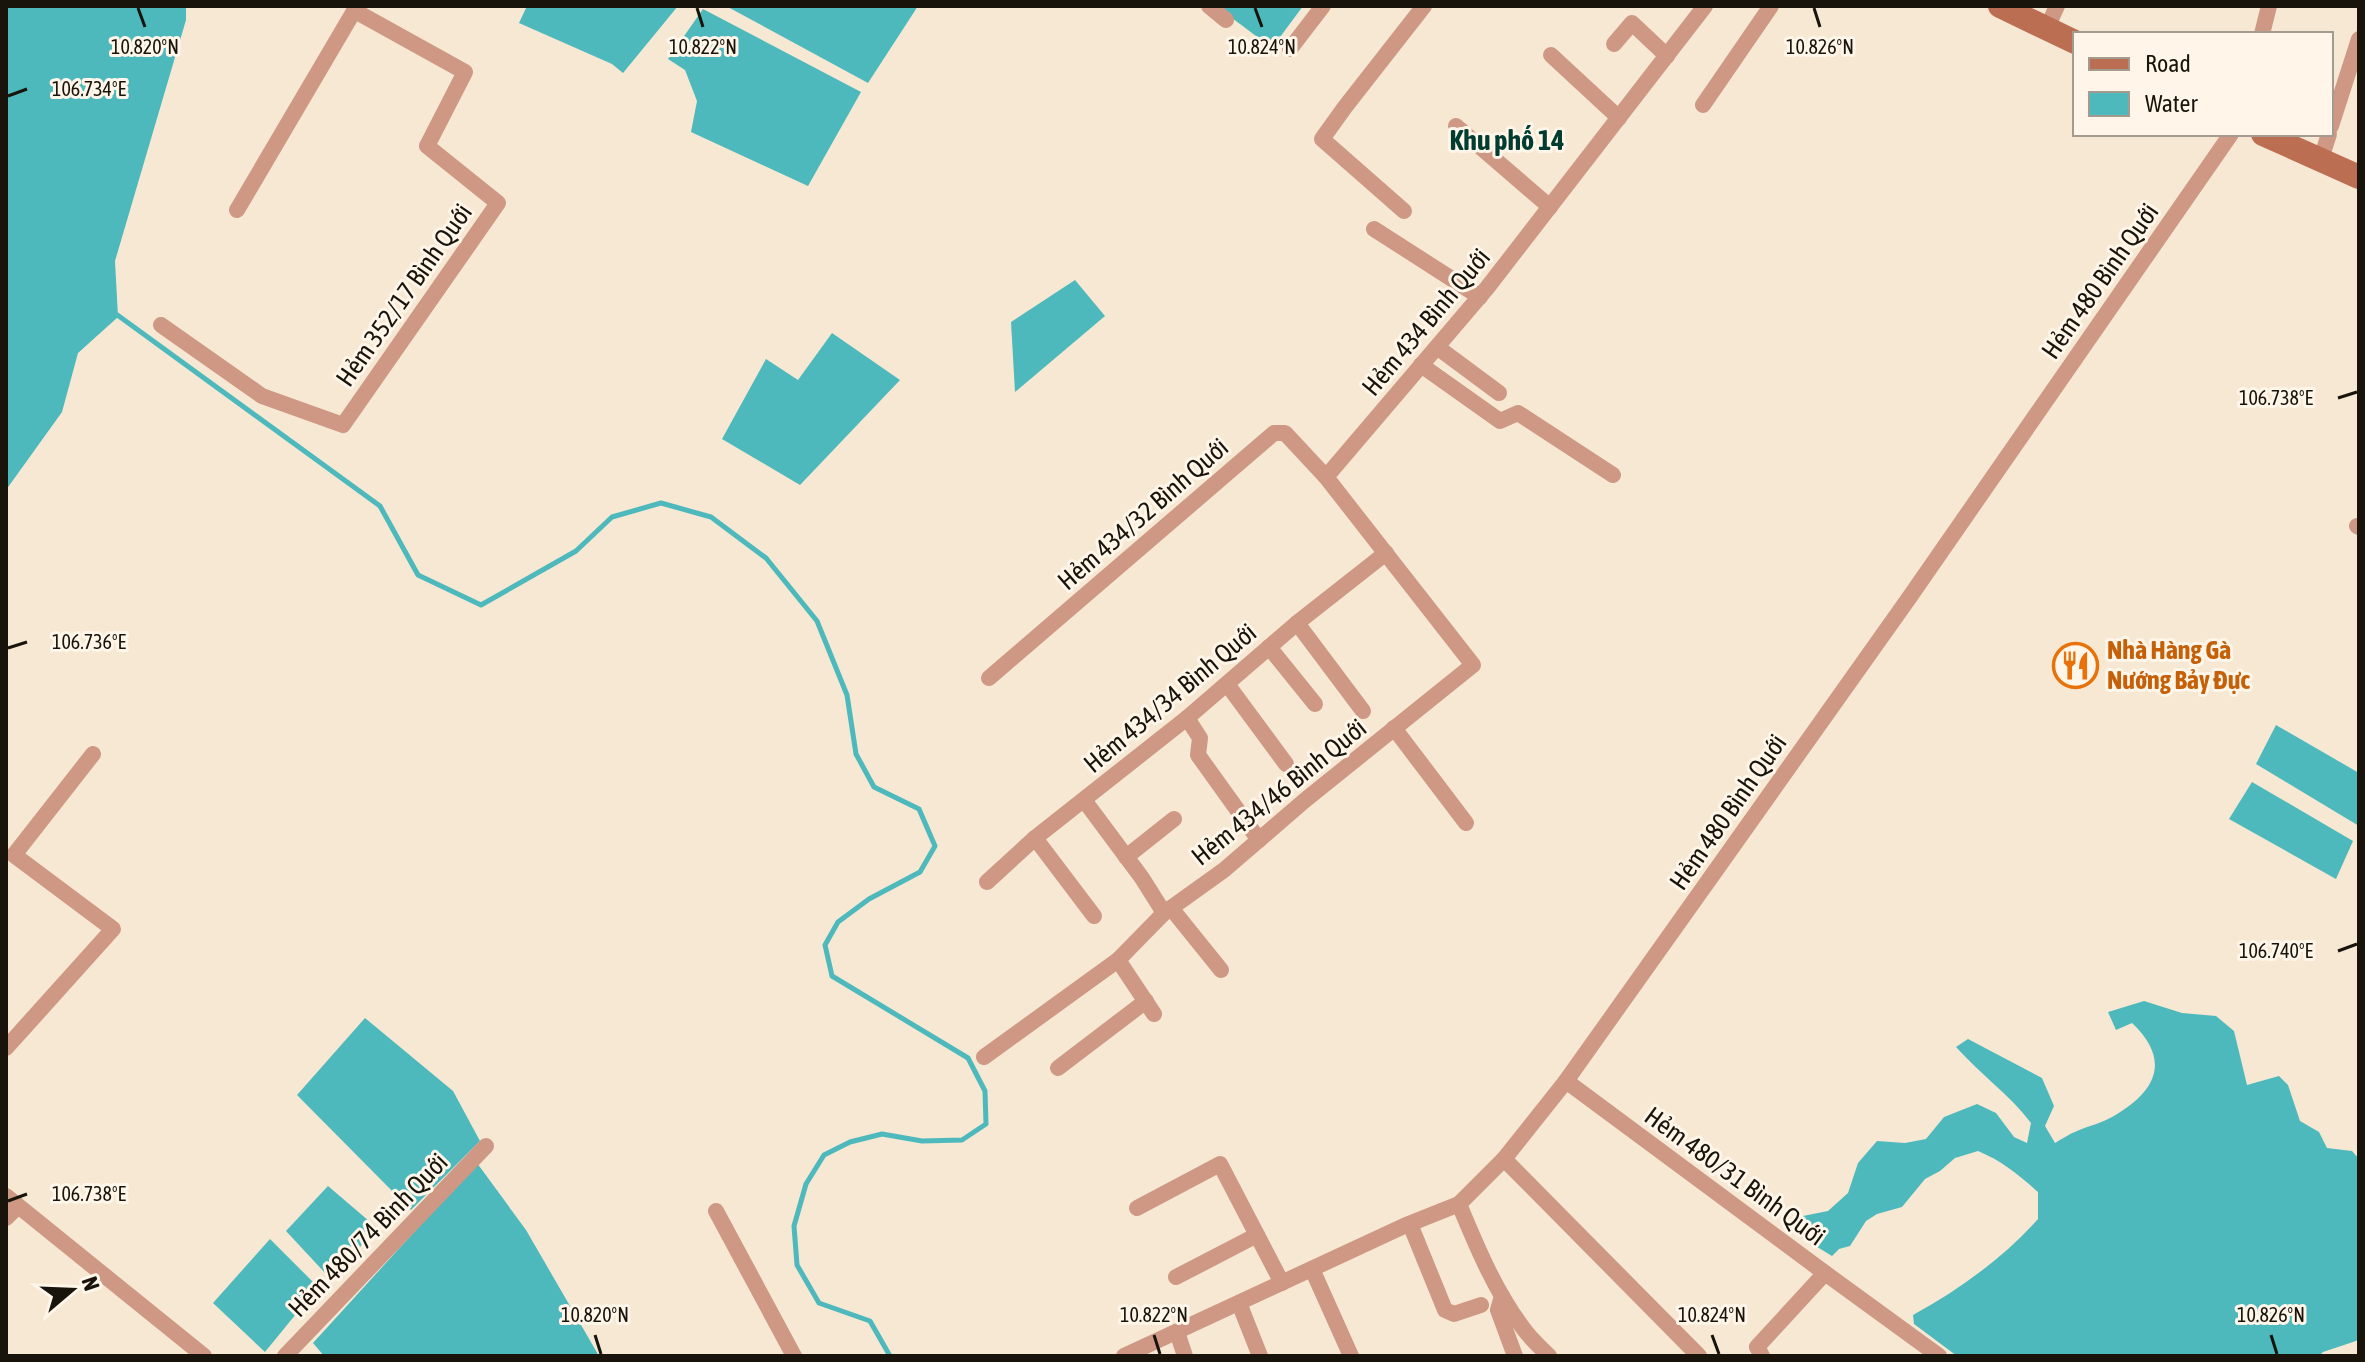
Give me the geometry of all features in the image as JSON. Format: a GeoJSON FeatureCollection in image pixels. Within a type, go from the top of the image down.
{"type":"FeatureCollection","features":[{"type":"Feature","properties":{"kind":"main road"},"geometry":{"type":"LineString","coordinates":[[2000,6],[2052,17],[2073,40]]}},
{"type":"Feature","properties":{"kind":"main road"},"geometry":{"type":"LineString","coordinates":[[2268,136],[2359,177]]}},
{"type":"Feature","properties":{"kind":"street"},"geometry":{"type":"LineString","coordinates":[[1209,6],[1226,20]]}},
{"type":"Feature","properties":{"kind":"street"},"geometry":{"type":"LineString","coordinates":[[1290,49],[1323,6]]}},
{"type":"Feature","properties":{"kind":"street"},"geometry":{"type":"LineString","coordinates":[[1404,211],[1322,139],[1424,6]]}},
{"type":"Feature","properties":{"kind":"street","name":"Hẻm 434 Bình Quới"},"geometry":{"type":"LineString","coordinates":[[1326,477],[1480,297],[1705,6]]}},
{"type":"Feature","properties":{"kind":"street"},"geometry":{"type":"LineString","coordinates":[[1703,105],[1771,6]]}},
{"type":"Feature","properties":{"kind":"street"},"geometry":{"type":"LineString","coordinates":[[2262,32],[2269,6]]}},
{"type":"Feature","properties":{"kind":"street"},"geometry":{"type":"LineString","coordinates":[[237,210],[356,8]]}},
{"type":"Feature","properties":{"kind":"street","name":"Hẻm 352/17 Bình Quới"},"geometry":{"type":"LineString","coordinates":[[161,325],[262,396],[343,425],[498,203],[427,146],[465,72],[356,8]]}},
{"type":"Feature","properties":{"kind":"street"},"geometry":{"type":"LineString","coordinates":[[1614,44],[1632,23],[1667,56]]}},
{"type":"Feature","properties":{"kind":"street"},"geometry":{"type":"LineString","coordinates":[[2333,120],[2359,39]]}},
{"type":"Feature","properties":{"kind":"street"},"geometry":{"type":"LineString","coordinates":[[1551,55],[1619,118]]}},
{"type":"Feature","properties":{"kind":"street"},"geometry":{"type":"LineString","coordinates":[[1456,126],[1550,207]]}},
{"type":"Feature","properties":{"kind":"street","name":"Hẻm 480 Bình Quới"},"geometry":{"type":"LineString","coordinates":[[1124,1356],[1459,1204],[1504,1159],[1566,1081],[1909,598],[2230,136]]}},
{"type":"Feature","properties":{"kind":"street"},"geometry":{"type":"LineString","coordinates":[[2321,159],[2328,136]]}},
{"type":"Feature","properties":{"kind":"street"},"geometry":{"type":"LineString","coordinates":[[1374,229],[1480,297]]}},
{"type":"Feature","properties":{"kind":"street"},"geometry":{"type":"LineString","coordinates":[[1437,347],[1499,393]]}},
{"type":"Feature","properties":{"kind":"street"},"geometry":{"type":"LineString","coordinates":[[1421,365],[1500,421],[1518,413],[1613,475]]}},
{"type":"Feature","properties":{"kind":"street","name":"Hẻm 434/32 Bình Quới"},"geometry":{"type":"LineString","coordinates":[[989,678],[1274,433],[1285,433],[1326,477]]}},
{"type":"Feature","properties":{"kind":"street"},"geometry":{"type":"LineString","coordinates":[[1326,477],[1386,553]]}},
{"type":"Feature","properties":{"kind":"street","name":"Hẻm 434/34 Bình Quới"},"geometry":{"type":"LineString","coordinates":[[987,882],[1035,838],[1187,718],[1297,623],[1386,553]]}},
{"type":"Feature","properties":{"kind":"street","name":"Hẻm 434/46 Bình Quới"},"geometry":{"type":"LineString","coordinates":[[984,1057],[1118,960],[1168,910],[1224,870],[1473,665],[1386,553]]}},
{"type":"Feature","properties":{"kind":"street"},"geometry":{"type":"LineString","coordinates":[[1297,623],[1363,711]]}},
{"type":"Feature","properties":{"kind":"street"},"geometry":{"type":"LineString","coordinates":[[1269,647],[1315,704]]}},
{"type":"Feature","properties":{"kind":"street"},"geometry":{"type":"LineString","coordinates":[[1227,684],[1286,764]]}},
{"type":"Feature","properties":{"kind":"street"},"geometry":{"type":"LineString","coordinates":[[1187,718],[1200,738],[1198,755],[1259,840]]}},
{"type":"Feature","properties":{"kind":"street"},"geometry":{"type":"LineString","coordinates":[[1394,728],[1466,823]]}},
{"type":"Feature","properties":{"kind":"street"},"geometry":{"type":"LineString","coordinates":[[6,1048],[113,929],[14,855],[93,754]]}},
{"type":"Feature","properties":{"kind":"street"},"geometry":{"type":"LineString","coordinates":[[1084,800],[1168,910],[1221,970]]}},
{"type":"Feature","properties":{"kind":"street"},"geometry":{"type":"LineString","coordinates":[[1126,857],[1174,819]]}},
{"type":"Feature","properties":{"kind":"street"},"geometry":{"type":"LineString","coordinates":[[1035,838],[1094,916]]}},
{"type":"Feature","properties":{"kind":"street"},"geometry":{"type":"LineString","coordinates":[[1058,1068],[1150,1007],[1118,960]]}},
{"type":"Feature","properties":{"kind":"street","name":"Hẻm 480/31 Bình Quới"},"geometry":{"type":"LineString","coordinates":[[1566,1081],[1825,1273],[1755,1353]]}},
{"type":"Feature","properties":{"kind":"street","name":"Hẻm 480/74 Bình Quới"},"geometry":{"type":"LineString","coordinates":[[285,1356],[486,1146]]}},
{"type":"Feature","properties":{"kind":"street"},"geometry":{"type":"LineString","coordinates":[[1504,1159],[1699,1356]]}},
{"type":"Feature","properties":{"kind":"street"},"geometry":{"type":"LineString","coordinates":[[1137,1208],[1220,1164],[1282,1283]]}},
{"type":"Feature","properties":{"kind":"street"},"geometry":{"type":"LineString","coordinates":[[1459,1204],[1502,1296],[1524,1329],[1549,1356]]}},
{"type":"Feature","properties":{"kind":"street"},"geometry":{"type":"LineString","coordinates":[[10,1207],[196,1354]]}},
{"type":"Feature","properties":{"kind":"street"},"geometry":{"type":"LineString","coordinates":[[716,1211],[794,1356]]}},
{"type":"Feature","properties":{"kind":"street"},"geometry":{"type":"LineString","coordinates":[[1410,1224],[1445,1310],[1454,1314],[1481,1305]]}},
{"type":"Feature","properties":{"kind":"street"},"geometry":{"type":"LineString","coordinates":[[1176,1277],[1257,1235]]}},
{"type":"Feature","properties":{"kind":"street"},"geometry":{"type":"LineString","coordinates":[[1312,1269],[1351,1356]]}},
{"type":"Feature","properties":{"kind":"street"},"geometry":{"type":"LineString","coordinates":[[1825,1273],[1939,1356]]}},
{"type":"Feature","properties":{"kind":"street"},"geometry":{"type":"LineString","coordinates":[[1502,1296],[1498,1310],[1515,1356]]}},
{"type":"Feature","properties":{"kind":"street"},"geometry":{"type":"LineString","coordinates":[[1239,1303],[1260,1356]]}},
{"type":"Feature","properties":{"kind":"street"},"geometry":{"type":"LineString","coordinates":[[1177,1332],[1185,1356]]}},
{"type":"Feature","properties":{"kind":"water"},"geometry":{"type":"Polygon","coordinates":[[[6,6],[186,6],[186,20],[115,261],[118,317],[78,353],[62,412],[6,490],[6,6]]]}},
{"type":"Feature","properties":{"kind":"water"},"geometry":{"type":"Polygon","coordinates":[[[527,6],[678,6],[623,73],[612,64],[519,23],[527,6]]]}},
{"type":"Feature","properties":{"kind":"water"},"geometry":{"type":"Polygon","coordinates":[[[726,6],[918,6],[868,83],[726,6]]]}},
{"type":"Feature","properties":{"kind":"water"},"geometry":{"type":"Polygon","coordinates":[[[1216,6],[1303,6],[1272,48],[1216,6]]]}},
{"type":"Feature","properties":{"kind":"water"},"geometry":{"type":"Polygon","coordinates":[[[703,9],[861,92],[808,186],[691,132],[697,101],[685,70],[668,59],[703,9]]]}},
{"type":"Feature","properties":{"kind":"water"},"geometry":{"type":"Polygon","coordinates":[[[1075,280],[1105,316],[1015,392],[1011,322],[1075,280]]]}},
{"type":"Feature","properties":{"kind":"water"},"geometry":{"type":"Polygon","coordinates":[[[832,333],[900,380],[800,485],[722,439],[766,359],[798,380],[832,333]]]}},
{"type":"Feature","properties":{"kind":"water"},"geometry":{"type":"Polygon","coordinates":[[[2276,725],[2359,773],[2359,826],[2256,764],[2276,725]]]}},
{"type":"Feature","properties":{"kind":"water"},"geometry":{"type":"Polygon","coordinates":[[[2252,782],[2353,841],[2336,879],[2229,819],[2252,782]]]}},
{"type":"Feature","properties":{"kind":"water"},"geometry":{"type":"Polygon","coordinates":[[[2144,1001],[2182,1013],[2216,1016],[2234,1031],[2247,1085],[2279,1076],[2288,1085],[2300,1121],[2319,1132],[2327,1148],[2352,1151],[2359,1159],[2359,1338],[2356,1341],[2319,1356],[1957,1356],[1914,1324],[1913,1315],[1980,1272],[2038,1219],[2038,1192],[2010,1169],[1978,1151],[1955,1158],[1925,1179],[1902,1207],[1877,1214],[1866,1221],[1850,1246],[1839,1249],[1832,1256],[1799,1236],[1795,1227],[1803,1216],[1828,1211],[1848,1193],[1858,1163],[1877,1141],[1905,1143],[1926,1139],[1944,1117],[1977,1104],[1996,1113],[2014,1137],[2027,1143],[2031,1123],[1956,1047],[1968,1039],[2042,1078],[2054,1106],[2045,1126],[2055,1143],[2127,1107],[2148,1086],[2154,1075],[2155,1063],[2152,1050],[2132,1023],[2116,1030],[2108,1012],[2144,1001]]]}},
{"type":"Feature","properties":{"kind":"water"},"geometry":{"type":"Polygon","coordinates":[[[365,1018],[453,1091],[480,1141],[411,1210],[297,1095],[365,1018]]]}},
{"type":"Feature","properties":{"kind":"water"},"geometry":{"type":"Polygon","coordinates":[[[477,1163],[526,1230],[599,1356],[324,1356],[313,1343],[477,1163]]]}},
{"type":"Feature","properties":{"kind":"water"},"geometry":{"type":"Polygon","coordinates":[[[328,1186],[376,1227],[356,1252],[352,1248],[326,1274],[286,1231],[328,1186]]]}},
{"type":"Feature","properties":{"kind":"water"},"geometry":{"type":"Polygon","coordinates":[[[270,1239],[318,1287],[265,1352],[213,1303],[270,1239]]]}},
{"type":"Feature","properties":{"kind":"waterway"},"geometry":{"type":"LineString","coordinates":[[116,314],[380,506],[418,575],[481,605],[576,551],[612,517],[661,503],[711,517],[766,558],[817,621],[847,695],[856,754],[874,787],[919,809],[935,846],[920,872],[869,899],[838,922],[825,945],[832,976],[968,1058],[985,1091],[986,1124],[962,1140],[922,1141],[882,1134],[850,1142],[824,1155],[806,1184],[794,1226],[797,1265],[819,1303],[870,1321],[890,1356]]}},
{"type":"Feature","properties":{"kind":"place","name":"Nhà Hàng Gà Nướng Bảy Đực"},"geometry":{"type":"Point","coordinates":[2076,665]}},
{"type":"Feature","properties":{"kind":"district","name":"Khu phố 14"},"geometry":{"type":"Point","coordinates":[1507,140]}}]}
